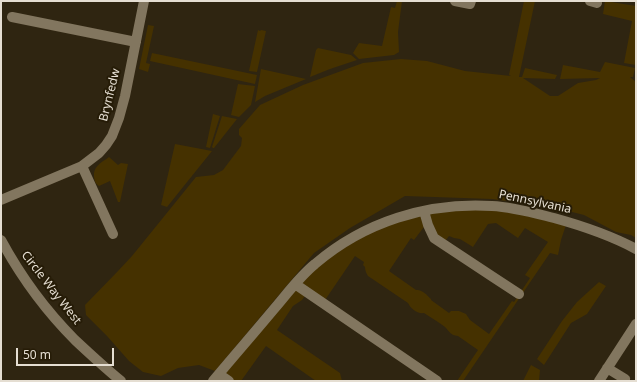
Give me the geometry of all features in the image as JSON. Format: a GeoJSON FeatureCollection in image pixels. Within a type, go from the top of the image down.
{"type":"FeatureCollection","features":[{"type":"Feature","properties":{"kind":"street","name":"Brynfedw"},"geometry":{"type":"LineString","coordinates":[[1,200],[82,166],[99,153],[106,145],[117,125],[125,96],[144,1]]}},
{"type":"Feature","properties":{"kind":"street"},"geometry":{"type":"LineString","coordinates":[[455,1],[470,4],[471,1]]}},
{"type":"Feature","properties":{"kind":"street"},"geometry":{"type":"LineString","coordinates":[[12,17],[136,42]]}},
{"type":"Feature","properties":{"kind":"street"},"geometry":{"type":"LineString","coordinates":[[82,166],[113,234]]}},
{"type":"Feature","properties":{"kind":"street","name":"Pennsylvania"},"geometry":{"type":"LineString","coordinates":[[229,381],[216,378],[295,284],[314,265],[347,240],[388,220],[409,214],[455,206],[492,206],[516,209],[574,223],[622,242],[636,250]]}},
{"type":"Feature","properties":{"kind":"street"},"geometry":{"type":"LineString","coordinates":[[424,211],[434,238],[519,294]]}},
{"type":"Feature","properties":{"kind":"street","name":"Circle Way West"},"geometry":{"type":"LineString","coordinates":[[1,240],[12,261],[31,288],[60,324],[90,354],[121,381]]}},
{"type":"Feature","properties":{"kind":"street"},"geometry":{"type":"LineString","coordinates":[[295,284],[437,381]]}},
{"type":"Feature","properties":{"kind":"street"},"geometry":{"type":"LineString","coordinates":[[599,381],[636,324]]}},
{"type":"Feature","properties":{"kind":"street"},"geometry":{"type":"LineString","coordinates":[[608,368],[625,379],[624,381]]}},
{"type":"Feature","properties":{"kind":"shaded area"},"geometry":{"type":"Polygon","coordinates":[[[397,1],[402,1],[398,32],[399,52],[394,55],[359,59],[353,53],[359,43],[382,46],[391,7],[395,8],[397,1]]]}},
{"type":"Feature","properties":{"kind":"shaded area"},"geometry":{"type":"Polygon","coordinates":[[[524,1],[535,1],[519,77],[522,77],[525,68],[557,75],[555,79],[523,78],[550,96],[558,96],[578,83],[600,78],[560,79],[563,65],[600,72],[605,62],[635,68],[633,77],[630,77],[636,82],[636,238],[631,235],[616,232],[584,215],[552,207],[492,199],[405,196],[350,228],[314,253],[215,371],[199,365],[178,368],[161,376],[143,372],[129,361],[86,315],[85,305],[132,256],[196,177],[214,175],[223,170],[241,146],[242,138],[239,135],[239,129],[260,105],[303,85],[363,63],[401,59],[427,61],[465,71],[511,76],[509,75],[524,1]]]}},
{"type":"Feature","properties":{"kind":"shaded area"},"geometry":{"type":"Polygon","coordinates":[[[605,1],[636,6],[636,65],[624,63],[632,21],[603,14],[605,1]]]}},
{"type":"Feature","properties":{"kind":"shaded area"},"geometry":{"type":"Polygon","coordinates":[[[148,25],[154,26],[146,63],[150,64],[148,72],[139,69],[148,25]]]}},
{"type":"Feature","properties":{"kind":"shaded area"},"geometry":{"type":"Polygon","coordinates":[[[258,30],[266,31],[257,72],[249,71],[258,30]]]}},
{"type":"Feature","properties":{"kind":"shaded area"},"geometry":{"type":"Polygon","coordinates":[[[318,48],[351,55],[357,60],[310,77],[316,50],[318,48]]]}},
{"type":"Feature","properties":{"kind":"shaded area"},"geometry":{"type":"Polygon","coordinates":[[[152,53],[257,75],[255,84],[150,61],[152,53]]]}},
{"type":"Feature","properties":{"kind":"shaded area"},"geometry":{"type":"Polygon","coordinates":[[[261,69],[306,79],[265,96],[255,102],[261,69]]]}},
{"type":"Feature","properties":{"kind":"shaded area"},"geometry":{"type":"Polygon","coordinates":[[[238,84],[255,86],[251,105],[239,117],[231,115],[238,84]]]}},
{"type":"Feature","properties":{"kind":"shaded area"},"geometry":{"type":"Polygon","coordinates":[[[213,114],[220,116],[210,148],[206,147],[213,114]]]}},
{"type":"Feature","properties":{"kind":"shaded area"},"geometry":{"type":"Polygon","coordinates":[[[222,116],[237,119],[213,148],[212,147],[222,116]]]}},
{"type":"Feature","properties":{"kind":"shaded area"},"geometry":{"type":"Polygon","coordinates":[[[175,144],[212,151],[167,207],[161,205],[175,144]]]}},
{"type":"Feature","properties":{"kind":"shaded area"},"geometry":{"type":"Polygon","coordinates":[[[109,157],[118,165],[121,163],[128,164],[120,202],[118,202],[110,181],[99,186],[94,177],[96,167],[109,157]]]}},
{"type":"Feature","properties":{"kind":"shaded area"},"geometry":{"type":"Polygon","coordinates":[[[475,206],[567,222],[558,255],[550,253],[463,381],[457,381],[478,350],[458,336],[452,334],[443,325],[424,313],[414,311],[408,303],[368,276],[363,265],[364,262],[355,256],[323,303],[307,293],[302,300],[293,306],[277,330],[340,373],[342,381],[316,381],[266,346],[241,381],[229,381],[219,374],[314,265],[388,220],[475,206]],[[427,223],[414,240],[411,238],[389,271],[416,290],[420,290],[449,313],[451,311],[459,311],[466,314],[470,320],[489,334],[512,301],[514,302],[530,278],[525,275],[548,242],[525,228],[518,238],[496,223],[488,224],[473,247],[460,239],[449,236],[443,244],[427,223]]]}},
{"type":"Feature","properties":{"kind":"shaded area"},"geometry":{"type":"Polygon","coordinates":[[[599,282],[606,286],[587,314],[571,323],[544,365],[537,359],[562,321],[577,302],[599,282]]]}},
{"type":"Feature","properties":{"kind":"shaded area"},"geometry":{"type":"Polygon","coordinates":[[[531,365],[540,370],[539,381],[523,381],[531,365]]]}}]}
